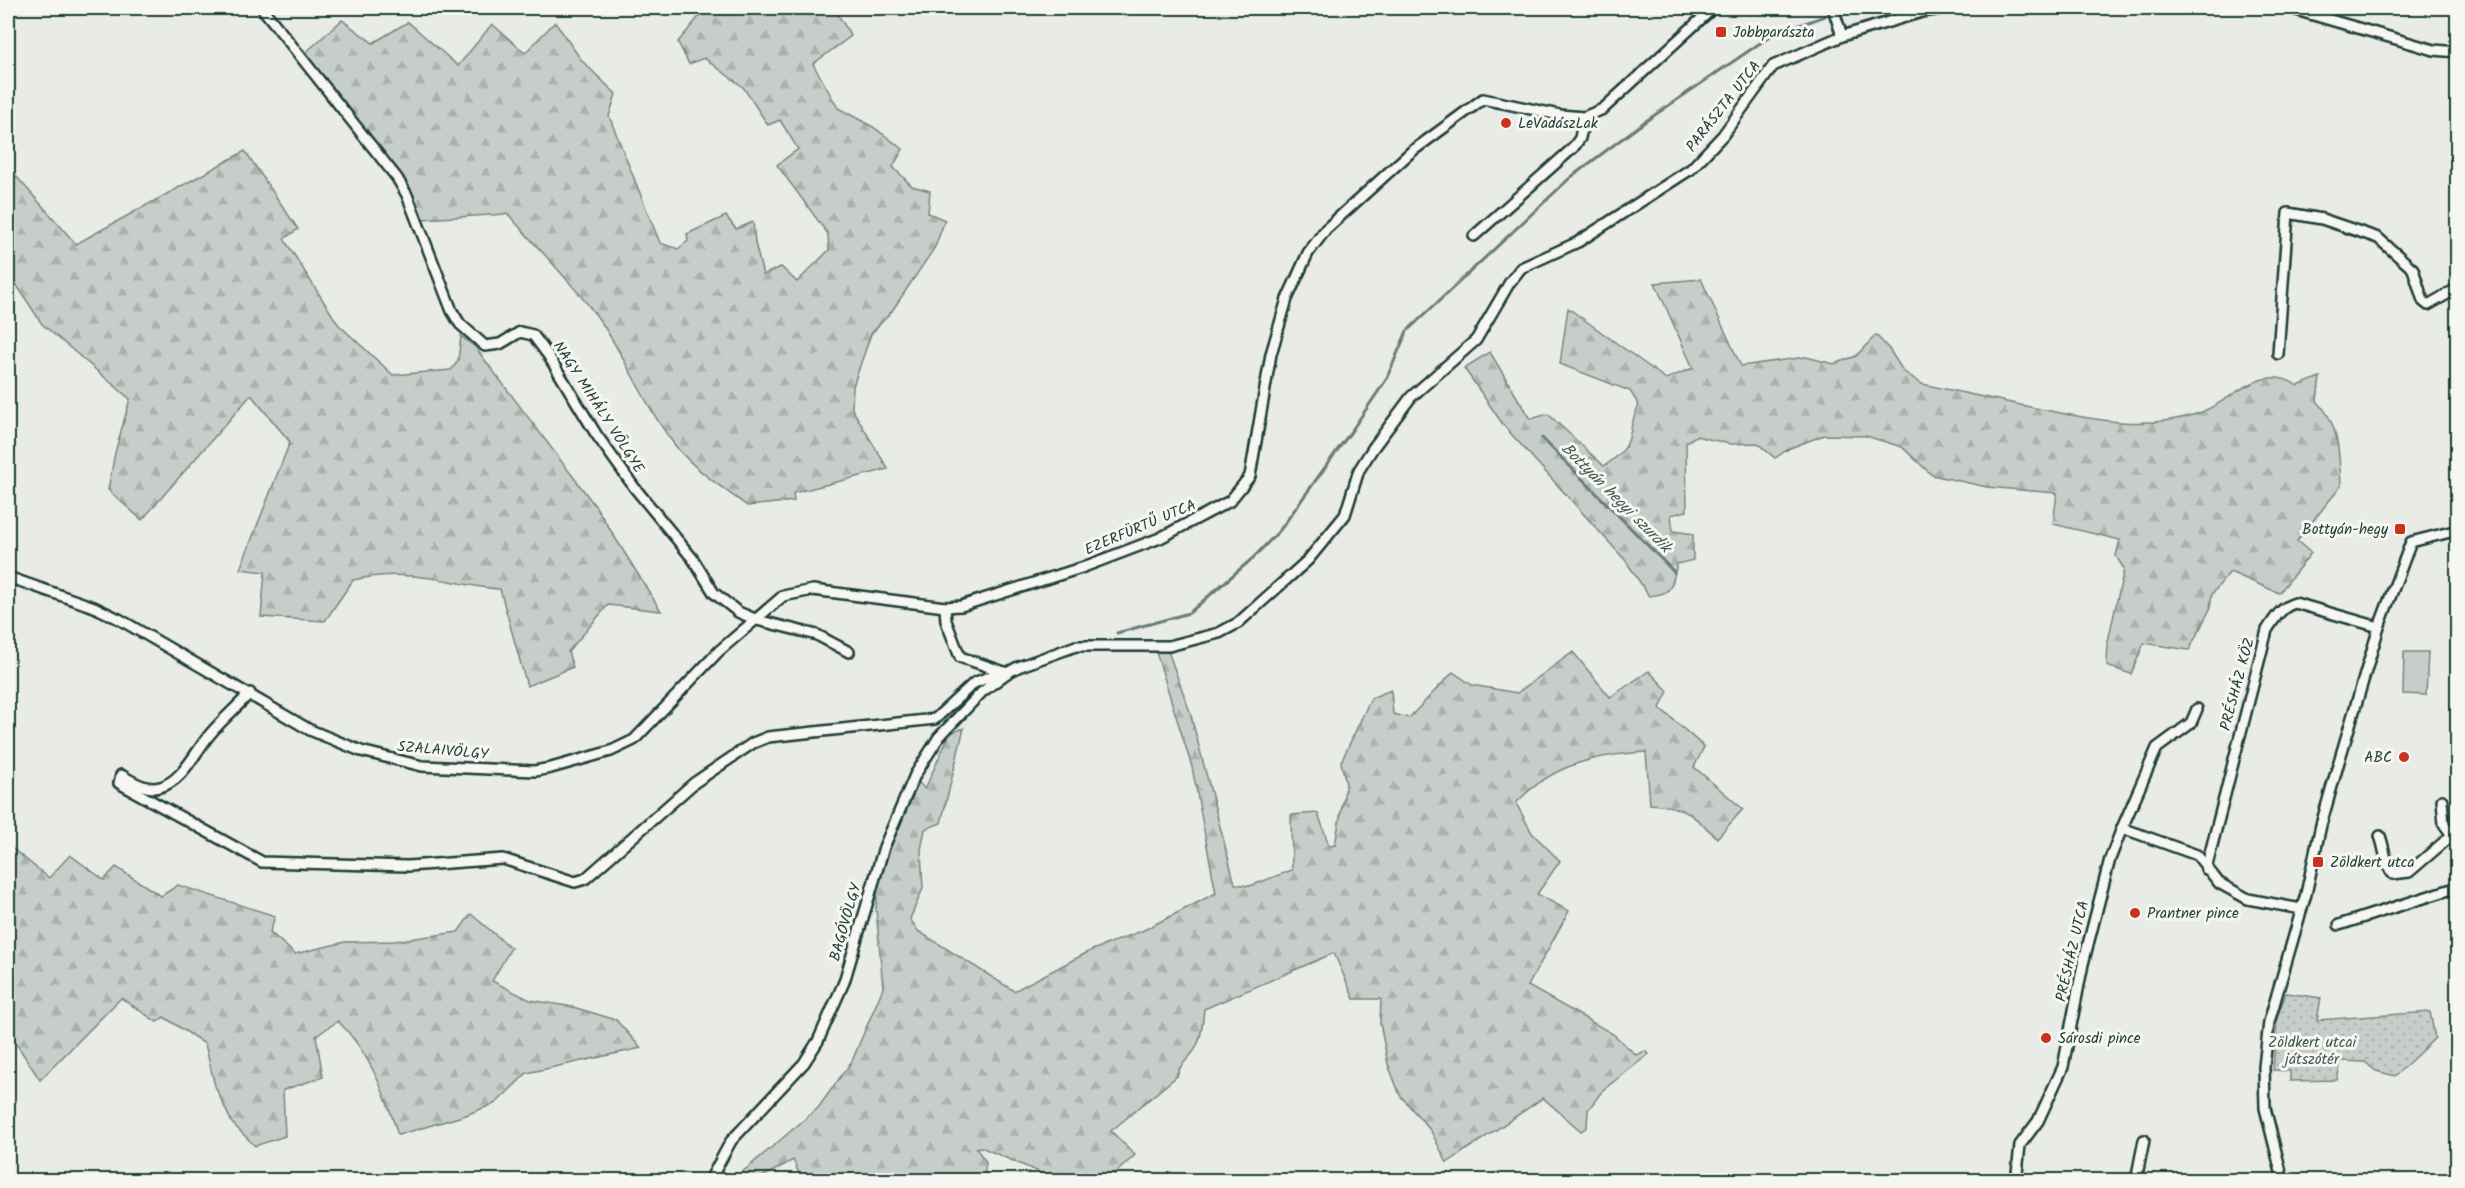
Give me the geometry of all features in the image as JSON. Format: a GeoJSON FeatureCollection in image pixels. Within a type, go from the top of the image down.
{"type":"FeatureCollection","features":[{"type":"Feature","properties":{"kind":"street","name":"NAGY MIHÁLY VÖLGYE"},"geometry":{"type":"LineString","coordinates":[[262,8],[397,178],[407,195],[452,311],[460,324],[485,346],[500,344],[520,332],[533,335],[634,488],[693,559],[714,593],[725,604],[757,620]]}},
{"type":"Feature","properties":{"kind":"street"},"geometry":{"type":"LineString","coordinates":[[1474,236],[1573,148],[1580,138],[1584,117],[1603,109],[1625,91],[1713,8]]}},
{"type":"Feature","properties":{"kind":"street"},"geometry":{"type":"LineString","coordinates":[[1833,8],[1842,36]]}},
{"type":"Feature","properties":{"kind":"street","name":"PARÁSZTA UTCA"},"geometry":{"type":"LineString","coordinates":[[1007,673],[1076,646],[1169,646],[1219,633],[1238,623],[1308,560],[1345,514],[1359,470],[1373,448],[1411,397],[1476,340],[1510,282],[1521,268],[1578,242],[1691,169],[1723,135],[1773,66],[1842,36],[1922,12],[1949,8]]}},
{"type":"Feature","properties":{"kind":"street"},"geometry":{"type":"LineString","coordinates":[[2289,8],[2434,50],[2457,52]]}},
{"type":"Feature","properties":{"kind":"street","name":"EZERFÜRTŰ UTCA"},"geometry":{"type":"LineString","coordinates":[[757,620],[783,596],[813,590],[945,607],[961,606],[1081,568],[1160,538],[1230,501],[1250,476],[1271,354],[1287,299],[1308,253],[1326,229],[1411,152],[1483,99],[1584,117]]}},
{"type":"Feature","properties":{"kind":"street"},"geometry":{"type":"LineString","coordinates":[[2278,354],[2288,213],[2322,219],[2378,238],[2413,269],[2423,301],[2428,304],[2457,288]]}},
{"type":"Feature","properties":{"kind":"street"},"geometry":{"type":"LineString","coordinates":[[2283,1180],[2265,1108],[2264,1067],[2270,1022],[2321,825],[2379,627],[2411,542],[2457,530]]}},
{"type":"Feature","properties":{"kind":"street","name":"SZALAIVÖLGY"},"geometry":{"type":"LineString","coordinates":[[8,577],[94,607],[119,619],[334,742],[389,760],[422,766],[535,771],[611,751],[634,740],[718,651],[757,620]]}},
{"type":"Feature","properties":{"kind":"street","name":"PRÉSHÁZ KÖZ"},"geometry":{"type":"LineString","coordinates":[[2206,869],[2267,630],[2277,615],[2286,606],[2295,603],[2379,627]]}},
{"type":"Feature","properties":{"kind":"street"},"geometry":{"type":"LineString","coordinates":[[945,607],[946,621],[960,657],[1007,673]]}},
{"type":"Feature","properties":{"kind":"street"},"geometry":{"type":"LineString","coordinates":[[757,620],[817,635],[849,652]]}},
{"type":"Feature","properties":{"kind":"street","name":"BAGÓVÖLGY"},"geometry":{"type":"LineString","coordinates":[[710,1180],[731,1141],[804,1063],[818,1041],[844,982],[884,847],[915,775],[939,737],[982,692],[1007,673]]}},
{"type":"Feature","properties":{"kind":"street"},"geometry":{"type":"LineString","coordinates":[[250,693],[210,734],[179,775],[170,782],[159,787],[147,787],[120,775],[119,783],[262,862],[408,866],[503,859],[575,882],[585,879],[694,783],[753,743],[768,736],[920,723],[935,719],[949,709],[974,683],[994,675]]}},
{"type":"Feature","properties":{"kind":"street","name":"PRÉSHÁZ UTCA"},"geometry":{"type":"LineString","coordinates":[[2019,1180],[2017,1173],[2020,1145],[2038,1121],[2063,1067],[2083,964],[2110,859],[2157,748],[2191,723],[2197,709]]}},
{"type":"Feature","properties":{"kind":"street"},"geometry":{"type":"LineString","coordinates":[[2380,836],[2387,854],[2387,867],[2393,874],[2409,872],[2455,833],[2444,825],[2442,800]]}},
{"type":"Feature","properties":{"kind":"street"},"geometry":{"type":"LineString","coordinates":[[2122,828],[2197,855],[2219,884],[2248,899],[2301,909]]}},
{"type":"Feature","properties":{"kind":"street"},"geometry":{"type":"LineString","coordinates":[[2339,925],[2457,887]]}},
{"type":"Feature","properties":{"kind":"street"},"geometry":{"type":"LineString","coordinates":[[2136,1180],[2144,1140]]}},
{"type":"Feature","properties":{"kind":"green space"},"geometry":{"type":"Polygon","coordinates":[[[706,8],[834,8],[851,36],[813,64],[838,108],[873,127],[903,149],[893,167],[912,186],[930,191],[928,213],[945,220],[935,247],[892,311],[871,334],[853,386],[852,409],[888,469],[793,493],[794,501],[747,506],[690,462],[664,429],[591,308],[508,214],[422,219],[409,187],[303,55],[342,20],[373,43],[408,22],[458,66],[492,24],[525,53],[555,22],[582,61],[616,94],[609,116],[660,243],[678,249],[688,241],[687,234],[726,216],[736,229],[753,222],[755,243],[763,275],[781,267],[797,282],[829,250],[828,234],[777,165],[798,149],[780,120],[768,125],[743,87],[704,58],[689,64],[678,42],[706,8]]]}},
{"type":"Feature","properties":{"kind":"green space"},"geometry":{"type":"Polygon","coordinates":[[[245,151],[298,229],[284,239],[338,324],[393,375],[451,370],[458,361],[461,336],[475,347],[596,507],[661,611],[608,605],[568,652],[573,667],[527,686],[500,589],[421,577],[392,575],[372,577],[353,580],[325,621],[261,617],[265,572],[240,569],[290,442],[251,395],[142,520],[108,490],[115,453],[130,399],[42,324],[18,287],[8,279],[8,167],[76,244],[245,151]]]}},
{"type":"Feature","properties":{"kind":"green space"},"geometry":{"type":"Polygon","coordinates":[[[1701,279],[1741,366],[1806,357],[1834,364],[1856,356],[1876,335],[1889,349],[1903,371],[1922,384],[2092,419],[2133,423],[2175,419],[2196,414],[2209,409],[2246,386],[2271,378],[2284,379],[2298,386],[2320,377],[2317,401],[2330,419],[2337,440],[2341,486],[2297,541],[2311,553],[2279,593],[2230,572],[2212,594],[2210,609],[2189,650],[2144,643],[2131,674],[2107,666],[2108,641],[2124,569],[2116,556],[2120,540],[2053,524],[2057,493],[1987,487],[1932,475],[1902,447],[1866,436],[1824,435],[1790,448],[1775,458],[1757,443],[1730,444],[1696,436],[1686,442],[1687,511],[1671,515],[1673,531],[1693,534],[1693,560],[1677,564],[1668,591],[1649,596],[1626,561],[1504,426],[1464,368],[1490,352],[1530,419],[1548,414],[1604,466],[1627,445],[1639,405],[1630,391],[1560,364],[1568,308],[1666,379],[1693,368],[1655,283],[1701,279]]]}},
{"type":"Feature","properties":{"kind":"green space"},"geometry":{"type":"Polygon","coordinates":[[[1168,651],[1190,712],[1235,884],[1250,886],[1292,870],[1291,815],[1318,813],[1329,846],[1335,845],[1346,784],[1341,762],[1371,698],[1391,690],[1393,714],[1409,718],[1453,672],[1472,685],[1517,693],[1573,652],[1610,697],[1649,671],[1668,691],[1660,708],[1704,747],[1694,767],[1743,809],[1717,838],[1694,817],[1680,809],[1650,804],[1646,752],[1609,756],[1576,764],[1545,779],[1516,803],[1532,833],[1560,861],[1537,894],[1569,911],[1528,986],[1613,1034],[1636,1055],[1645,1051],[1649,1054],[1603,1090],[1588,1110],[1587,1127],[1581,1131],[1543,1098],[1447,1163],[1431,1131],[1400,1095],[1388,1064],[1380,1023],[1381,999],[1354,999],[1334,953],[1204,1009],[1197,1046],[1177,1076],[1111,1131],[1135,1155],[1108,1180],[1057,1180],[981,1147],[976,1148],[986,1162],[984,1180],[802,1180],[793,1160],[757,1180],[733,1180],[818,1108],[852,1061],[883,988],[876,908],[879,876],[918,782],[925,789],[950,733],[964,728],[941,823],[925,829],[921,850],[923,888],[910,919],[918,931],[1014,991],[1090,951],[1144,930],[1216,893],[1192,767],[1156,652],[1168,651]]]}},
{"type":"Feature","properties":{"kind":"green space"},"geometry":{"type":"Polygon","coordinates":[[[2404,652],[2428,652],[2426,695],[2403,694],[2404,652]]]}},
{"type":"Feature","properties":{"kind":"green space"},"geometry":{"type":"Polygon","coordinates":[[[8,845],[49,878],[70,855],[104,880],[116,867],[161,896],[178,885],[275,916],[270,932],[295,954],[345,942],[395,941],[458,932],[471,914],[511,948],[492,981],[530,1000],[573,1007],[616,1020],[641,1048],[527,1073],[496,1103],[466,1115],[398,1135],[388,1104],[368,1060],[338,1021],[316,1036],[323,1077],[283,1090],[285,1136],[255,1146],[232,1123],[215,1086],[205,1044],[164,1017],[157,1022],[121,998],[40,1080],[8,1031],[8,845]]]}},
{"type":"Feature","properties":{"kind":"green space","name":"Zöldkert utcai játszótér"},"geometry":{"type":"Polygon","coordinates":[[[2286,993],[2321,998],[2317,1020],[2430,1012],[2435,1038],[2395,1076],[2376,1071],[2365,1062],[2341,1061],[2337,1080],[2290,1081],[2290,1071],[2273,1070],[2277,1018],[2286,993]]]}},
{"type":"Feature","properties":{"kind":"waterway"},"geometry":{"type":"LineString","coordinates":[[1117,633],[1189,613],[1253,558],[1280,530],[1386,380],[1407,331],[1571,177],[1643,123],[1772,35],[1825,16]]}},
{"type":"Feature","properties":{"kind":"waterway","name":"Bottyán hegyi szurdik"},"geometry":{"type":"LineString","coordinates":[[1542,438],[1674,572]]}},
{"type":"Feature","properties":{"kind":"place","name":"Jobbparászta"},"geometry":{"type":"Point","coordinates":[1721,32]}},
{"type":"Feature","properties":{"kind":"place","name":"LeVadászLak"},"geometry":{"type":"Point","coordinates":[1506,123]}},
{"type":"Feature","properties":{"kind":"place","name":"Bottyán-hegy"},"geometry":{"type":"Point","coordinates":[2400,529]}},
{"type":"Feature","properties":{"kind":"place","name":"ABC"},"geometry":{"type":"Point","coordinates":[2404,757]}},
{"type":"Feature","properties":{"kind":"place","name":"Zöldkert utca"},"geometry":{"type":"Point","coordinates":[2318,862]}},
{"type":"Feature","properties":{"kind":"place","name":"Prantner pince"},"geometry":{"type":"Point","coordinates":[2135,913]}},
{"type":"Feature","properties":{"kind":"place","name":"Sárosdi pince"},"geometry":{"type":"Point","coordinates":[2046,1038]}}]}
